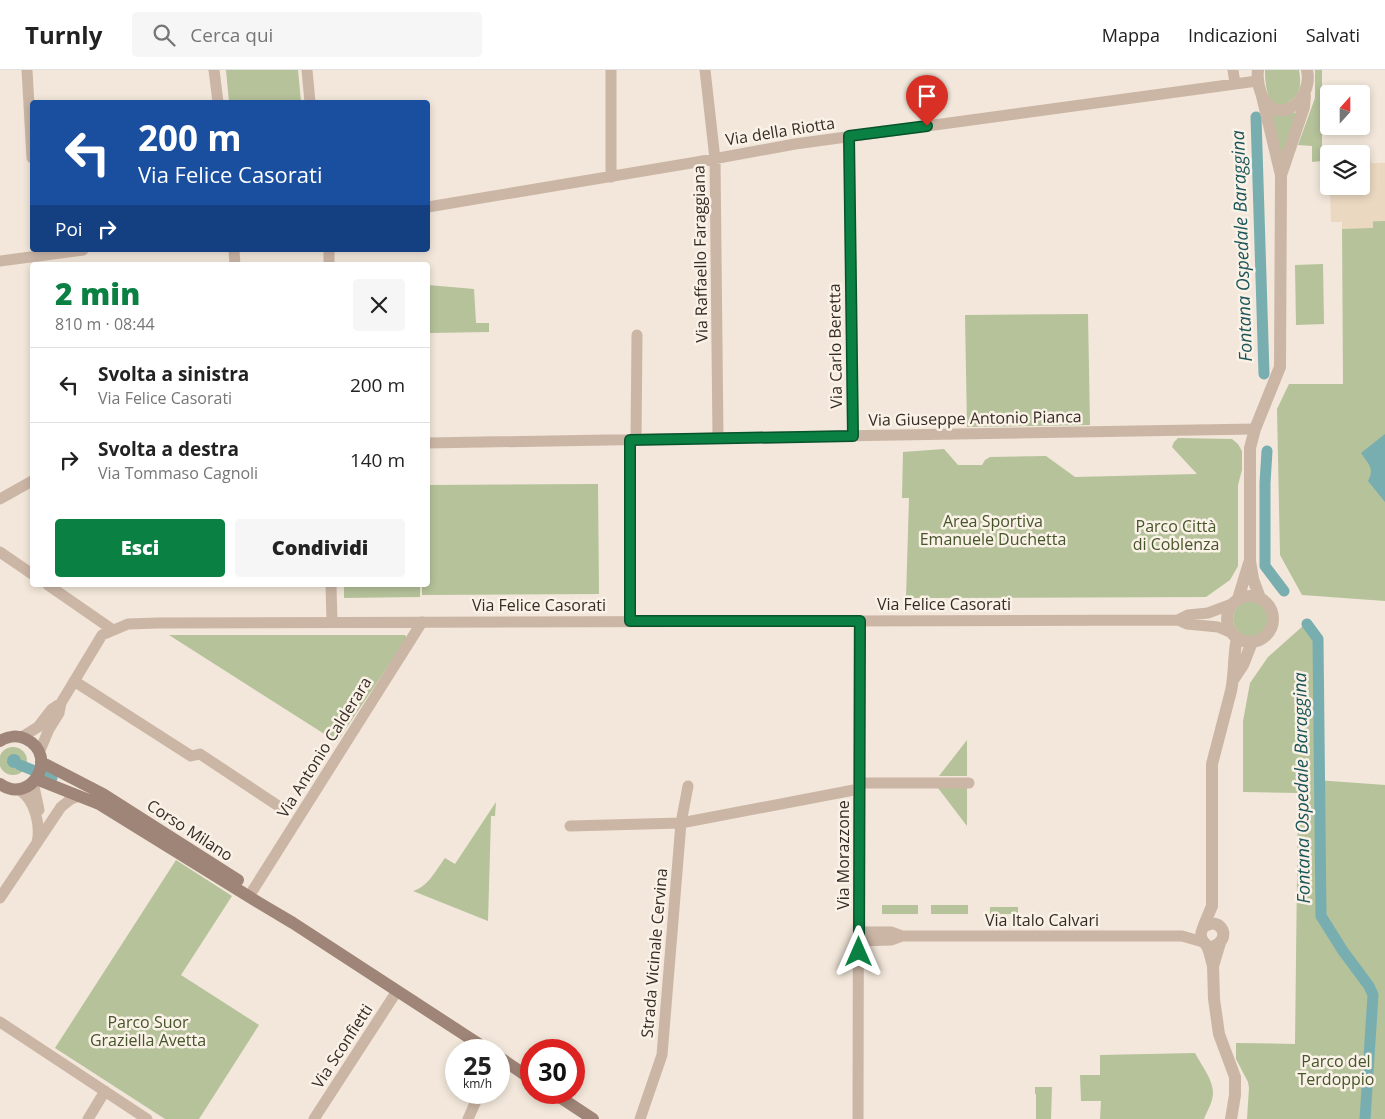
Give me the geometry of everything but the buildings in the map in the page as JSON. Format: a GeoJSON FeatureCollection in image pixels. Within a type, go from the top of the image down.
{"type":"FeatureCollection","features":[{"type":"Feature","properties":{"kind":"main road"},"geometry":{"type":"LineString","coordinates":[[3,736],[22,738]]}},
{"type":"Feature","properties":{"kind":"main road","name":"Corso Milano"},"geometry":{"type":"LineString","coordinates":[[22,738],[34,745],[40,757],[63,774],[103,794],[253,890],[293,923]]}},
{"type":"Feature","properties":{"kind":"main road"},"geometry":{"type":"LineString","coordinates":[[0,784],[11,789],[28,786],[40,772],[40,757]]}},
{"type":"Feature","properties":{"kind":"main road","name":"Corso Milano"},"geometry":{"type":"LineString","coordinates":[[34,781],[99,804],[293,923],[471,1039]]}},
{"type":"Feature","properties":{"kind":"main road"},"geometry":{"type":"LineString","coordinates":[[99,804],[105,803],[250,892],[253,890]]}},
{"type":"Feature","properties":{"kind":"main road"},"geometry":{"type":"LineString","coordinates":[[570,1104],[593,1119]]}},
{"type":"Feature","properties":{"kind":"street"},"geometry":{"type":"LineString","coordinates":[[27,70],[30,123]]}},
{"type":"Feature","properties":{"kind":"street"},"geometry":{"type":"LineString","coordinates":[[214,70],[218,100]]}},
{"type":"Feature","properties":{"kind":"street"},"geometry":{"type":"LineString","coordinates":[[307,70],[310,100]]}},
{"type":"Feature","properties":{"kind":"street"},"geometry":{"type":"LineString","coordinates":[[610,70],[611,176]]}},
{"type":"Feature","properties":{"kind":"street","name":"Via Raffaello Faraggiana"},"geometry":{"type":"LineString","coordinates":[[705,70],[715,159],[718,438]]}},
{"type":"Feature","properties":{"kind":"street"},"geometry":{"type":"LineString","coordinates":[[1233,70],[1235,84]]}},
{"type":"Feature","properties":{"kind":"street"},"geometry":{"type":"LineString","coordinates":[[1281,174],[1304,107],[1307,70]]}},
{"type":"Feature","properties":{"kind":"street"},"geometry":{"type":"LineString","coordinates":[[1258,76],[1281,174],[1280,368],[1255,429],[1250,448],[1250,561],[1253,579],[1260,598]]}},
{"type":"Feature","properties":{"kind":"street","name":"Via della Riotta"},"geometry":{"type":"LineString","coordinates":[[430,207],[795,144],[1235,84],[1258,76]]}},
{"type":"Feature","properties":{"kind":"street"},"geometry":{"type":"LineString","coordinates":[[1262,96],[1271,107],[1277,110],[1285,110],[1297,104],[1305,93]]}},
{"type":"Feature","properties":{"kind":"street","name":"Via Carlo Beretta"},"geometry":{"type":"LineString","coordinates":[[849,136],[853,436]]}},
{"type":"Feature","properties":{"kind":"street"},"geometry":{"type":"LineString","coordinates":[[0,261],[70,252]]}},
{"type":"Feature","properties":{"kind":"street"},"geometry":{"type":"LineString","coordinates":[[630,621],[637,335]]}},
{"type":"Feature","properties":{"kind":"street","name":"Via Giuseppe Antonio Pianca"},"geometry":{"type":"LineString","coordinates":[[430,443],[1255,429]]}},
{"type":"Feature","properties":{"kind":"street"},"geometry":{"type":"LineString","coordinates":[[0,499],[30,482]]}},
{"type":"Feature","properties":{"kind":"street"},"geometry":{"type":"LineString","coordinates":[[0,552],[30,573]]}},
{"type":"Feature","properties":{"kind":"street"},"geometry":{"type":"LineString","coordinates":[[1213,966],[1224,932],[1219,925],[1212,906],[1212,764],[1233,680],[1235,648],[1234,635],[1228,626],[1228,611],[1235,602],[1250,561]]}},
{"type":"Feature","properties":{"kind":"street"},"geometry":{"type":"LineString","coordinates":[[51,587],[114,630]]}},
{"type":"Feature","properties":{"kind":"street"},"geometry":{"type":"LineString","coordinates":[[331,587],[332,622]]}},
{"type":"Feature","properties":{"kind":"street"},"geometry":{"type":"LineString","coordinates":[[1245,596],[1260,598],[1266,602],[1271,608],[1273,615],[1273,623],[1266,636],[1252,642],[1244,641],[1218,627],[1187,624],[1178,620],[1188,615],[1208,612],[1235,602],[1245,596]]}},
{"type":"Feature","properties":{"kind":"street","name":"Via Felice Casorati"},"geometry":{"type":"LineString","coordinates":[[40,757],[48,729],[59,713],[61,703],[102,636],[128,624],[1178,620]]}},
{"type":"Feature","properties":{"kind":"street","name":"Via Morazzone"},"geometry":{"type":"LineString","coordinates":[[858,1119],[860,621]]}},
{"type":"Feature","properties":{"kind":"street","name":"Via Antonio Calderara"},"geometry":{"type":"LineString","coordinates":[[253,890],[422,622]]}},
{"type":"Feature","properties":{"kind":"street"},"geometry":{"type":"LineString","coordinates":[[1233,680],[1243,665],[1252,642]]}},
{"type":"Feature","properties":{"kind":"street"},"geometry":{"type":"LineString","coordinates":[[74,681],[191,756],[200,754],[283,809]]}},
{"type":"Feature","properties":{"kind":"street","name":"Via Felice Casorati"},"geometry":{"type":"LineString","coordinates":[[22,738],[38,727],[52,709],[61,703]]}},
{"type":"Feature","properties":{"kind":"street"},"geometry":{"type":"LineString","coordinates":[[34,781],[34,802],[39,833],[38,841]]}},
{"type":"Feature","properties":{"kind":"street"},"geometry":{"type":"LineString","coordinates":[[570,826],[681,823],[859,786],[969,783]]}},
{"type":"Feature","properties":{"kind":"street","name":"Strada Vicinale Cervina"},"geometry":{"type":"LineString","coordinates":[[640,1119],[662,1055],[681,823],[688,786]]}},
{"type":"Feature","properties":{"kind":"street"},"geometry":{"type":"LineString","coordinates":[[18,789],[34,802]]}},
{"type":"Feature","properties":{"kind":"street"},"geometry":{"type":"LineString","coordinates":[[0,898],[61,807],[71,799],[79,796]]}},
{"type":"Feature","properties":{"kind":"street"},"geometry":{"type":"LineString","coordinates":[[1212,906],[1200,936],[1213,966],[1214,1000],[1219,1034],[1235,1077],[1235,1095],[1231,1119]]}},
{"type":"Feature","properties":{"kind":"street"},"geometry":{"type":"LineString","coordinates":[[1203,927],[1211,923],[1219,925]]}},
{"type":"Feature","properties":{"kind":"street","name":"Via Italo Calvari"},"geometry":{"type":"LineString","coordinates":[[1182,936],[1203,927]]}},
{"type":"Feature","properties":{"kind":"street","name":"Via Italo Calvari"},"geometry":{"type":"LineString","coordinates":[[859,936],[892,932],[902,936],[1182,936],[1205,944]]}},
{"type":"Feature","properties":{"kind":"street"},"geometry":{"type":"LineString","coordinates":[[1205,944],[1213,947],[1220,943]]}},
{"type":"Feature","properties":{"kind":"street","name":"Via Sconfietti"},"geometry":{"type":"LineString","coordinates":[[314,1119],[397,990]]}},
{"type":"Feature","properties":{"kind":"street"},"geometry":{"type":"LineString","coordinates":[[0,1022],[147,1119]]}},
{"type":"Feature","properties":{"kind":"street"},"geometry":{"type":"LineString","coordinates":[[88,1119],[105,1092]]}},
{"type":"Feature","properties":{"kind":"street"},"geometry":{"type":"LineString","coordinates":[[468,1119],[475,1104]]}},
{"type":"Feature","properties":{"kind":"green space"},"geometry":{"type":"Polygon","coordinates":[[[226,70],[298,70],[301,100],[229,100],[226,70]]]}},
{"type":"Feature","properties":{"kind":"green space"},"geometry":{"type":"Polygon","coordinates":[[[1265,70],[1299,70],[1300,87],[1293,99],[1283,106],[1272,103],[1266,87],[1265,70]]]}},
{"type":"Feature","properties":{"kind":"green space"},"geometry":{"type":"Polygon","coordinates":[[[1315,70],[1322,70],[1322,85],[1320,85],[1320,135],[1322,135],[1322,145],[1320,145],[1320,161],[1312,162],[1312,146],[1298,145],[1315,98],[1315,70]]]}},
{"type":"Feature","properties":{"kind":"green space"},"geometry":{"type":"Polygon","coordinates":[[[1297,112],[1282,165],[1272,113],[1282,116],[1297,112]]]}},
{"type":"Feature","properties":{"kind":"green space"},"geometry":{"type":"Polygon","coordinates":[[[1385,221],[1385,601],[1302,595],[1280,555],[1277,409],[1289,384],[1343,384],[1342,222],[1385,221]]]}},
{"type":"Feature","properties":{"kind":"green space"},"geometry":{"type":"Polygon","coordinates":[[[1323,264],[1324,324],[1296,325],[1295,265],[1323,264]]]}},
{"type":"Feature","properties":{"kind":"green space"},"geometry":{"type":"Polygon","coordinates":[[[430,285],[474,289],[476,323],[489,323],[489,332],[430,333],[430,285]]]}},
{"type":"Feature","properties":{"kind":"green space"},"geometry":{"type":"Polygon","coordinates":[[[1088,314],[1090,425],[967,427],[965,315],[1088,314]]]}},
{"type":"Feature","properties":{"kind":"green space"},"geometry":{"type":"Polygon","coordinates":[[[1178,438],[1232,439],[1242,451],[1242,470],[1238,485],[1238,566],[1230,580],[1206,597],[906,598],[909,498],[902,498],[903,452],[944,449],[958,465],[982,465],[990,457],[1046,456],[1075,477],[1197,474],[1172,447],[1178,438]]]}},
{"type":"Feature","properties":{"kind":"green space"},"geometry":{"type":"Polygon","coordinates":[[[598,484],[599,594],[422,595],[422,587],[430,587],[430,485],[598,484]]]}},
{"type":"Feature","properties":{"kind":"green space"},"geometry":{"type":"Polygon","coordinates":[[[344,587],[420,587],[420,597],[344,598],[344,587]]]}},
{"type":"Feature","properties":{"kind":"green space"},"geometry":{"type":"Polygon","coordinates":[[[1251,601],[1264,606],[1269,619],[1264,632],[1251,637],[1238,632],[1233,619],[1238,606],[1251,601]]]}},
{"type":"Feature","properties":{"kind":"green space","name":"Parco del Terdoppio"},"geometry":{"type":"Polygon","coordinates":[[[1304,625],[1318,648],[1316,780],[1385,785],[1385,1119],[1247,1119],[1248,1082],[1236,1059],[1236,1043],[1295,1044],[1298,793],[1243,792],[1243,721],[1250,683],[1268,657],[1304,625]]]}},
{"type":"Feature","properties":{"kind":"green space"},"geometry":{"type":"Polygon","coordinates":[[[169,635],[405,635],[407,638],[337,742],[169,635]]]}},
{"type":"Feature","properties":{"kind":"green space"},"geometry":{"type":"Polygon","coordinates":[[[967,740],[967,776],[939,776],[967,740]]]}},
{"type":"Feature","properties":{"kind":"green space"},"geometry":{"type":"Polygon","coordinates":[[[13,747],[23,751],[27,761],[23,771],[13,775],[3,771],[-1,761],[3,751],[13,747]]]}},
{"type":"Feature","properties":{"kind":"green space"},"geometry":{"type":"Polygon","coordinates":[[[938,788],[967,788],[967,826],[938,788]]]}},
{"type":"Feature","properties":{"kind":"green space"},"geometry":{"type":"Polygon","coordinates":[[[496,802],[495,816],[491,816],[488,921],[413,891],[428,882],[445,858],[455,864],[496,802]]]}},
{"type":"Feature","properties":{"kind":"green space","name":"Parco Suor Graziella Avetta"},"geometry":{"type":"Polygon","coordinates":[[[176,860],[232,896],[181,975],[259,1025],[199,1119],[165,1119],[55,1048],[176,860]]]}},
{"type":"Feature","properties":{"kind":"green space"},"geometry":{"type":"Polygon","coordinates":[[[882,905],[918,905],[918,914],[882,914],[882,905]]]}},
{"type":"Feature","properties":{"kind":"green space"},"geometry":{"type":"Polygon","coordinates":[[[931,905],[968,905],[968,914],[931,914],[931,905]]]}},
{"type":"Feature","properties":{"kind":"green space"},"geometry":{"type":"Polygon","coordinates":[[[990,907],[1018,907],[1018,914],[990,914],[990,907]]]}},
{"type":"Feature","properties":{"kind":"green space"},"geometry":{"type":"Polygon","coordinates":[[[1195,1053],[1209,1077],[1213,1093],[1204,1119],[1100,1119],[1101,1101],[1081,1101],[1080,1075],[1100,1075],[1100,1055],[1195,1053]]]}},
{"type":"Feature","properties":{"kind":"green space"},"geometry":{"type":"Polygon","coordinates":[[[1035,1087],[1052,1087],[1051,1119],[1036,1119],[1035,1087]]]}},
{"type":"Feature","properties":{"kind":"shaded area"},"geometry":{"type":"Polygon","coordinates":[[[1370,156],[1371,163],[1385,163],[1385,221],[1373,221],[1373,228],[1342,229],[1342,222],[1331,222],[1330,195],[1370,195],[1370,156]]]}},
{"type":"Feature","properties":{"kind":"water"},"geometry":{"type":"Polygon","coordinates":[[[1385,434],[1385,502],[1368,481],[1371,469],[1361,453],[1385,434]]]}},
{"type":"Feature","properties":{"kind":"water"},"geometry":{"type":"Polygon","coordinates":[[[11,754],[17,754],[21,761],[17,768],[11,768],[7,764],[7,758],[11,754]]]}},
{"type":"Feature","properties":{"kind":"waterway","name":"Fontana Ospedale Baraggina"},"geometry":{"type":"LineString","coordinates":[[1256,117],[1264,374]]}},
{"type":"Feature","properties":{"kind":"waterway","name":"Fontana Ospedale Baraggina"},"geometry":{"type":"LineString","coordinates":[[1267,451],[1265,566],[1284,591]]}},
{"type":"Feature","properties":{"kind":"waterway","name":"Fontana Ospedale Baraggina"},"geometry":{"type":"LineString","coordinates":[[1307,624],[1318,639],[1321,916],[1343,951],[1369,986],[1373,995],[1365,1119]]}},
{"type":"Feature","properties":{"kind":"waterway"},"geometry":{"type":"LineString","coordinates":[[20,765],[52,778]]}},
{"type":"Feature","properties":{"kind":"route"},"geometry":{"type":"LineString","coordinates":[[859,952],[860,621],[630,621],[630,440],[853,436],[849,136],[927,126]]}},
{"type":"Feature","properties":{"kind":"park label","name":"Area Sportiva Emanuele Duchetta"},"geometry":{"type":"Point","coordinates":[993,530]}},
{"type":"Feature","properties":{"kind":"park label","name":"Parco Città di Coblenza"},"geometry":{"type":"Point","coordinates":[1176,535]}}]}
